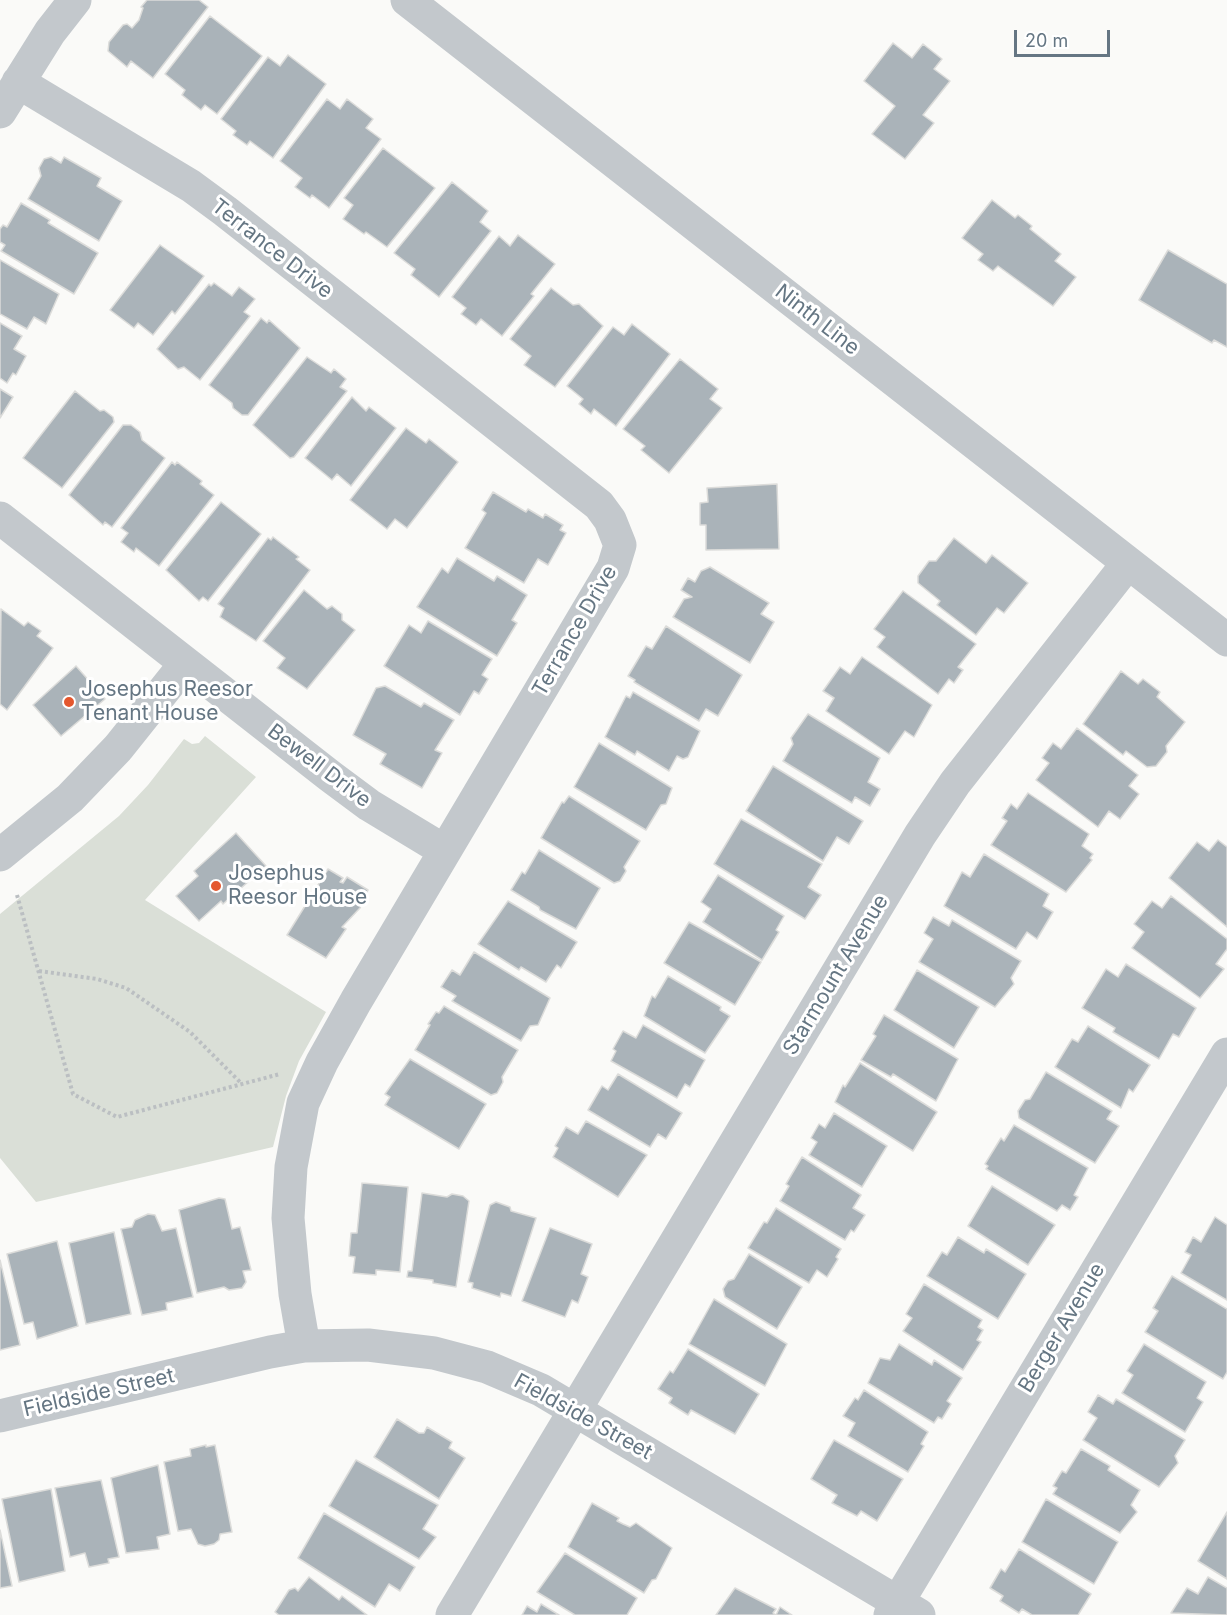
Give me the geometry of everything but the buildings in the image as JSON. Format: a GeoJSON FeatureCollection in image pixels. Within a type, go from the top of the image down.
{"type":"FeatureCollection","features":[{"type":"Feature","properties":{"kind":"street"},"geometry":{"type":"LineString","coordinates":[[0,112],[50,32],[75,0]]}},
{"type":"Feature","properties":{"kind":"street","name":"Ninth Line"},"geometry":{"type":"LineString","coordinates":[[407,0],[1227,640]]}},
{"type":"Feature","properties":{"kind":"street","name":"Terrance Drive"},"geometry":{"type":"LineString","coordinates":[[18,82],[191,186],[599,505],[610,520],[620,545],[613,568],[356,1001],[322,1062],[303,1103],[291,1167],[288,1218],[295,1294],[304,1346]]}},
{"type":"Feature","properties":{"kind":"street","name":"Bewell Drive"},"geometry":{"type":"LineString","coordinates":[[0,518],[184,664],[369,805],[445,851]]}},
{"type":"Feature","properties":{"kind":"street","name":"Starmount Avenue"},"geometry":{"type":"LineString","coordinates":[[452,1615],[920,834],[955,783],[1128,563]]}},
{"type":"Feature","properties":{"kind":"street"},"geometry":{"type":"LineString","coordinates":[[0,855],[70,798],[118,748],[184,664]]}},
{"type":"Feature","properties":{"kind":"street","name":"Berger Avenue"},"geometry":{"type":"LineString","coordinates":[[902,1611],[1227,1054]]}},
{"type":"Feature","properties":{"kind":"street","name":"Fieldside Street"},"geometry":{"type":"LineString","coordinates":[[0,1416],[304,1346],[385,1346],[462,1359],[512,1377],[576,1410],[902,1611]]}},
{"type":"Feature","properties":{"kind":"path"},"geometry":{"type":"LineString","coordinates":[[17,895],[73,1094],[117,1117],[290,1071]]}},
{"type":"Feature","properties":{"kind":"path"},"geometry":{"type":"LineString","coordinates":[[39,971],[97,979],[126,988],[190,1032],[241,1083]]}},
{"type":"Feature","properties":{"kind":"shaded area"},"geometry":{"type":"Polygon","coordinates":[[[205,736],[256,777],[145,900],[326,1012],[299,1061],[286,1096],[273,1147],[36,1202],[0,1158],[0,914],[119,816],[148,785],[184,739],[192,744],[199,743],[205,736]]]}},
{"type":"Feature","properties":{"kind":"place","name":"Josephus Reesor Tenant House"},"geometry":{"type":"Point","coordinates":[69,702]}},
{"type":"Feature","properties":{"kind":"place","name":"Josephus Reesor House"},"geometry":{"type":"Point","coordinates":[216,886]}}]}
